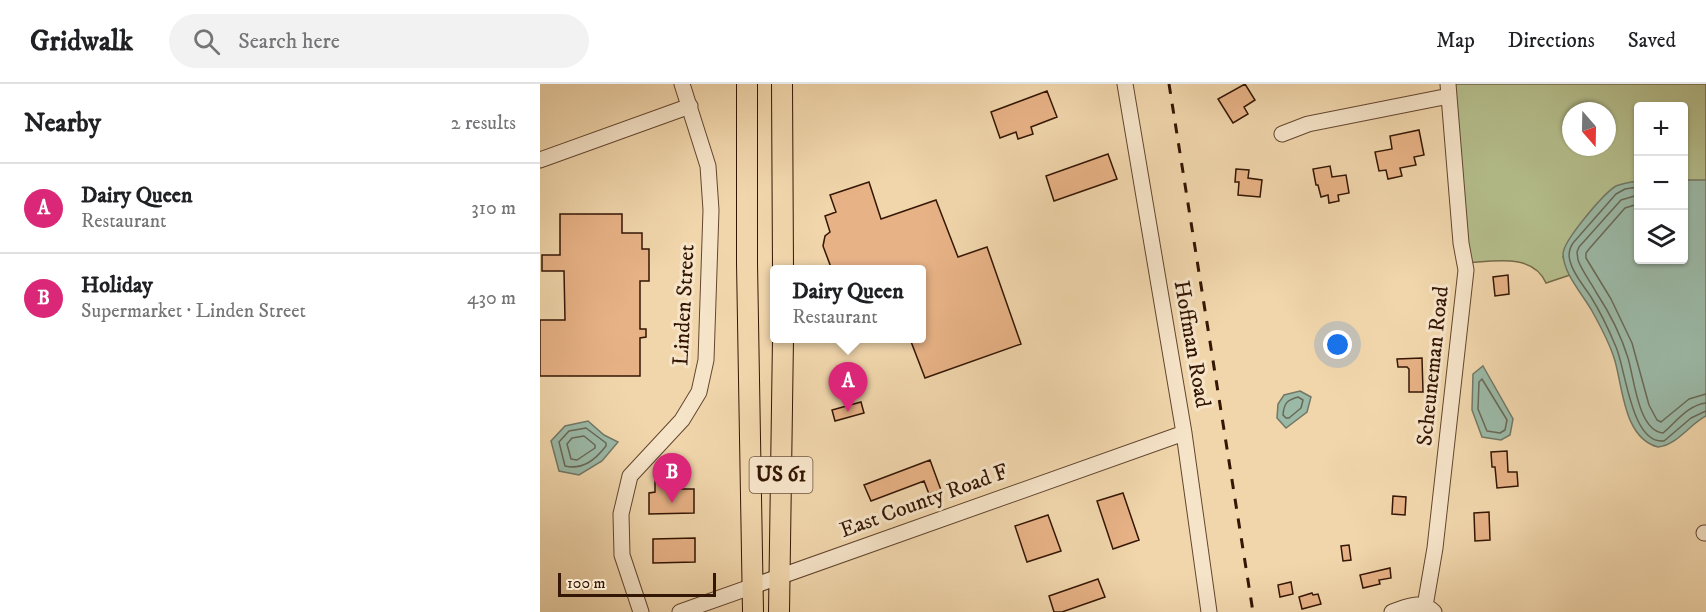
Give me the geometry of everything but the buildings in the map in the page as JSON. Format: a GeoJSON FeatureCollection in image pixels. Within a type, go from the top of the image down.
{"type":"FeatureCollection","features":[{"type":"Feature","properties":{"kind":"main road","name":"US 61"},"geometry":{"type":"LineString","coordinates":[[747,84],[747,263],[753,612]]}},
{"type":"Feature","properties":{"kind":"main road"},"geometry":{"type":"LineString","coordinates":[[782,84],[783,265]]}},
{"type":"Feature","properties":{"kind":"main road","name":"US 61"},"geometry":{"type":"LineString","coordinates":[[779,612],[783,343]]}},
{"type":"Feature","properties":{"kind":"street","name":"Linden Street"},"geometry":{"type":"LineString","coordinates":[[641,612],[622,555],[621,514],[630,476],[682,420],[699,392],[706,360],[711,210],[708,166],[682,84]]}},
{"type":"Feature","properties":{"kind":"street","name":"Hoffman Road"},"geometry":{"type":"LineString","coordinates":[[1125,84],[1184,433],[1209,612]]}},
{"type":"Feature","properties":{"kind":"street","name":"Scheuneman Road"},"geometry":{"type":"LineString","coordinates":[[1282,134],[1308,124],[1449,90],[1461,243],[1466,270],[1430,609],[1413,605],[1392,612]]}},
{"type":"Feature","properties":{"kind":"street"},"geometry":{"type":"LineString","coordinates":[[540,160],[690,106]]}},
{"type":"Feature","properties":{"kind":"street","name":"East County Road F"},"geometry":{"type":"LineString","coordinates":[[680,612],[1184,433]]}},
{"type":"Feature","properties":{"kind":"green space"},"geometry":{"type":"Polygon","coordinates":[[[1454,84],[1706,84],[1706,241],[1688,241],[1688,102],[1634,102],[1634,242],[1563,257],[1570,275],[1546,283],[1540,273],[1532,267],[1512,261],[1468,263],[1454,84]]]}},
{"type":"Feature","properties":{"kind":"water"},"geometry":{"type":"Polygon","coordinates":[[[1688,180],[1706,180],[1706,416],[1671,443],[1658,447],[1647,442],[1638,434],[1632,423],[1623,398],[1611,348],[1592,311],[1570,277],[1564,262],[1565,248],[1585,218],[1610,190],[1624,183],[1634,182],[1634,264],[1688,264],[1688,180]]]}},
{"type":"Feature","properties":{"kind":"water"},"geometry":{"type":"Polygon","coordinates":[[[1483,366],[1513,419],[1510,435],[1501,440],[1482,437],[1472,410],[1473,374],[1483,366]]]}},
{"type":"Feature","properties":{"kind":"water"},"geometry":{"type":"Polygon","coordinates":[[[1300,391],[1311,397],[1307,412],[1286,428],[1277,418],[1278,404],[1284,395],[1300,391]]]}},
{"type":"Feature","properties":{"kind":"water"},"geometry":{"type":"Polygon","coordinates":[[[588,421],[604,435],[618,442],[602,461],[579,475],[559,471],[551,441],[565,426],[588,421]]]}},
{"type":"Feature","properties":{"kind":"railway"},"geometry":{"type":"LineString","coordinates":[[1169,84],[1253,612]]}},
{"type":"Feature","properties":{"kind":"place","name":"Dairy Queen"},"geometry":{"type":"Point","coordinates":[848,412]}},
{"type":"Feature","properties":{"kind":"place","name":"Holiday"},"geometry":{"type":"Point","coordinates":[672,503]}}]}
